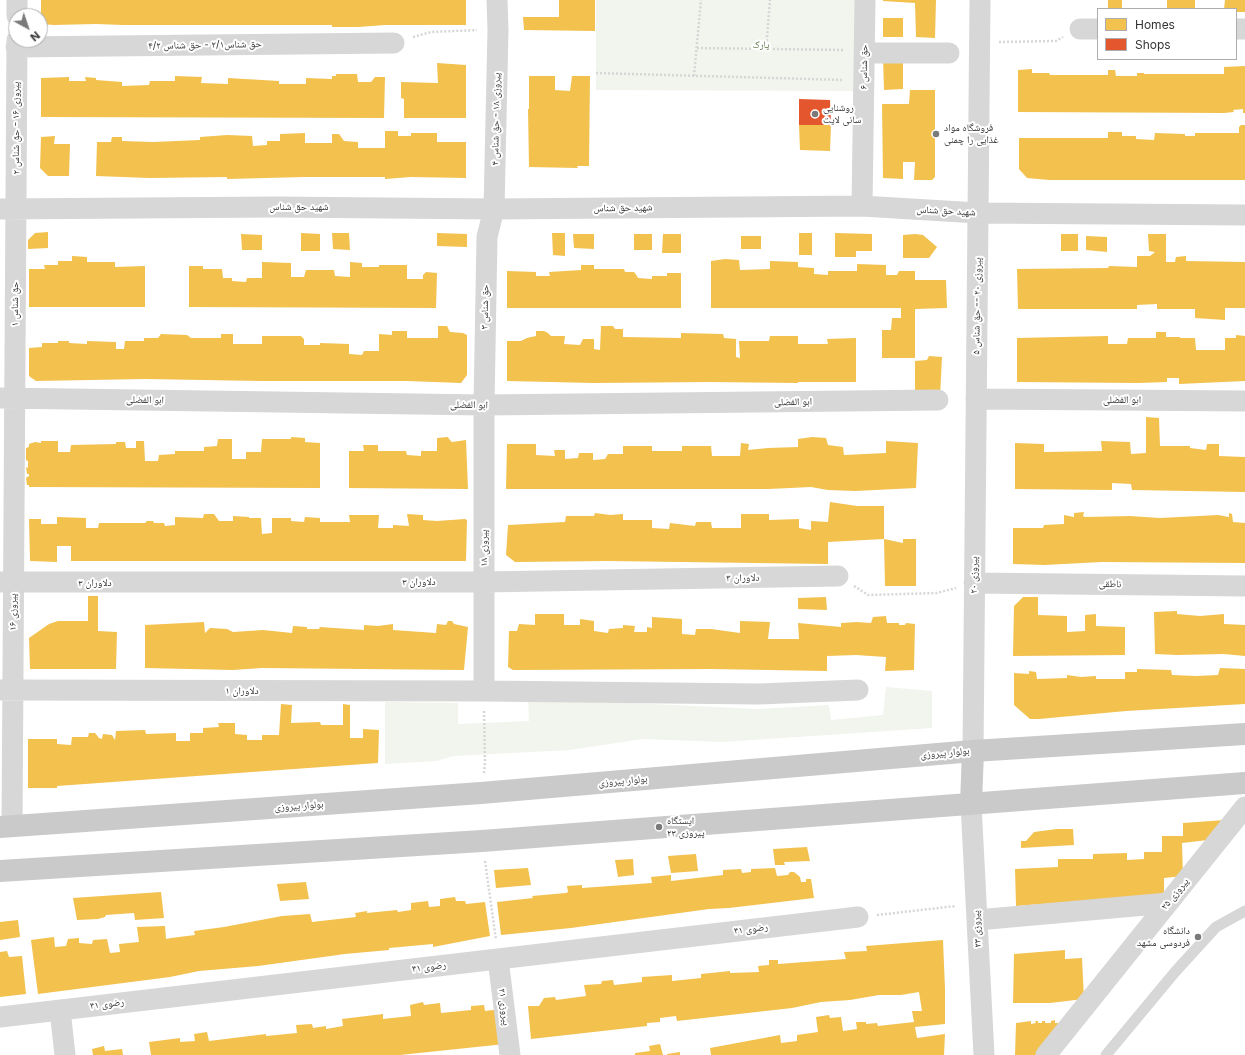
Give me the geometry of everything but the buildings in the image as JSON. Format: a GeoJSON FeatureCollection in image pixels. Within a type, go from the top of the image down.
{"type":"FeatureCollection","features":[{"type":"Feature","properties":{"kind":"main road","name":"بولوار پیروزی"},"geometry":{"type":"LineString","coordinates":[[6,827],[481,793],[973,751],[1245,734]]}},
{"type":"Feature","properties":{"kind":"main road"},"geometry":{"type":"LineString","coordinates":[[970,804],[973,751]]}},
{"type":"Feature","properties":{"kind":"main road"},"geometry":{"type":"LineString","coordinates":[[0,871],[482,841],[1245,783]]}},
{"type":"Feature","properties":{"kind":"street","name":"پیروزی ۱۸ - حق شناس ۴"},"geometry":{"type":"LineString","coordinates":[[494,209],[498,30],[497,0]]}},
{"type":"Feature","properties":{"kind":"street","name":"حق شناس ۶"},"geometry":{"type":"LineString","coordinates":[[862,206],[865,0]]}},
{"type":"Feature","properties":{"kind":"street","name":"پیروزی ۲۰ -- حق شناس ۵"},"geometry":{"type":"LineString","coordinates":[[976,399],[980,0]]}},
{"type":"Feature","properties":{"kind":"street","name":"حق شناس۲/۱ - حق شناس ۴/۲"},"geometry":{"type":"LineString","coordinates":[[48,43],[394,43]]}},
{"type":"Feature","properties":{"kind":"street","name":"پیروزی ۱۶ - حق شناس ۲"},"geometry":{"type":"LineString","coordinates":[[8,209],[16,48]]}},
{"type":"Feature","properties":{"kind":"street"},"geometry":{"type":"LineString","coordinates":[[865,53],[948,53]]}},
{"type":"Feature","properties":{"kind":"street","name":"شهید حق شناس"},"geometry":{"type":"LineString","coordinates":[[8,209],[276,207],[494,209],[862,206],[978,213],[1245,215]]}},
{"type":"Feature","properties":{"kind":"street","name":"حق شناس ۱"},"geometry":{"type":"LineString","coordinates":[[7,398],[8,209]]}},
{"type":"Feature","properties":{"kind":"street","name":"حق شناس ۳"},"geometry":{"type":"LineString","coordinates":[[484,406],[486,237],[494,209]]}},
{"type":"Feature","properties":{"kind":"street","name":"ابو الفضلی"},"geometry":{"type":"LineString","coordinates":[[7,398],[484,406],[938,400]]}},
{"type":"Feature","properties":{"kind":"street","name":"پیروزی ۱۶"},"geometry":{"type":"LineString","coordinates":[[6,827],[7,398]]}},
{"type":"Feature","properties":{"kind":"street","name":"ابو الفضلی"},"geometry":{"type":"LineString","coordinates":[[976,399],[1245,401]]}},
{"type":"Feature","properties":{"kind":"street","name":"پیروزی ۲۰"},"geometry":{"type":"LineString","coordinates":[[973,751],[976,399]]}},
{"type":"Feature","properties":{"kind":"street","name":"پیروزی ۱۸"},"geometry":{"type":"LineString","coordinates":[[484,406],[484,691]]}},
{"type":"Feature","properties":{"kind":"street","name":"دلاوران ۳"},"geometry":{"type":"LineString","coordinates":[[7,583],[483,582],[838,576]]}},
{"type":"Feature","properties":{"kind":"street","name":"ناطقی"},"geometry":{"type":"LineString","coordinates":[[974,583],[1245,586]]}},
{"type":"Feature","properties":{"kind":"street","name":"دلاوران ۱"},"geometry":{"type":"LineString","coordinates":[[6,690],[484,691],[759,694],[858,690]]}},
{"type":"Feature","properties":{"kind":"street","name":"پیروزی ۲۳"},"geometry":{"type":"LineString","coordinates":[[970,804],[984,1055]]}},
{"type":"Feature","properties":{"kind":"street","name":"پیروزی ۲۵"},"geometry":{"type":"LineString","coordinates":[[1046,1055],[1245,807]]}},
{"type":"Feature","properties":{"kind":"street"},"geometry":{"type":"LineString","coordinates":[[976,912],[1168,902]]}},
{"type":"Feature","properties":{"kind":"street","name":"رضوی ۴۱"},"geometry":{"type":"LineString","coordinates":[[0,1017],[858,917]]}},
{"type":"Feature","properties":{"kind":"street","name":"پیروزی ۲۱"},"geometry":{"type":"LineString","coordinates":[[498,959],[510,1055]]}},
{"type":"Feature","properties":{"kind":"street"},"geometry":{"type":"LineString","coordinates":[[60,1010],[65,1055]]}},
{"type":"Feature","properties":{"kind":"lane"},"geometry":{"type":"LineString","coordinates":[[1106,1055],[1174,972],[1216,927],[1245,911]]}},
{"type":"Feature","properties":{"kind":"path"},"geometry":{"type":"LineString","coordinates":[[694,76],[701,0]]}},
{"type":"Feature","properties":{"kind":"path"},"geometry":{"type":"LineString","coordinates":[[766,49],[770,0]]}},
{"type":"Feature","properties":{"kind":"path"},"geometry":{"type":"LineString","coordinates":[[980,42],[1056,41],[1089,29]]}},
{"type":"Feature","properties":{"kind":"path"},"geometry":{"type":"LineString","coordinates":[[394,43],[431,32],[498,30]]}},
{"type":"Feature","properties":{"kind":"path"},"geometry":{"type":"LineString","coordinates":[[697,48],[856,51],[865,53]]}},
{"type":"Feature","properties":{"kind":"path"},"geometry":{"type":"LineString","coordinates":[[596,73],[864,80]]}},
{"type":"Feature","properties":{"kind":"path"},"geometry":{"type":"LineString","coordinates":[[838,576],[868,595],[937,592],[974,583]]}},
{"type":"Feature","properties":{"kind":"path"},"geometry":{"type":"LineString","coordinates":[[858,917],[976,912]]}},
{"type":"Feature","properties":{"kind":"green space","name":"پارک"},"geometry":{"type":"Polygon","coordinates":[[[596,0],[856,0],[856,91],[596,90],[596,0]]]}},
{"type":"Feature","properties":{"kind":"green space"},"geometry":{"type":"Polygon","coordinates":[[[886,687],[932,691],[932,728],[722,742],[642,739],[570,750],[453,756],[437,761],[385,764],[385,702],[458,703],[458,724],[529,721],[528,698],[757,709],[829,705],[831,720],[883,715],[886,687]]]}},
{"type":"Feature","properties":{"kind":"place","name":"روشنایی سانی لایت"},"geometry":{"type":"Point","coordinates":[815,114]}},
{"type":"Feature","properties":{"kind":"place","name":"فروشگاه مواد غذایی را چمنی"},"geometry":{"type":"Point","coordinates":[936,134]}},
{"type":"Feature","properties":{"kind":"place","name":"ایستگاه پیروزی ۲۳"},"geometry":{"type":"Point","coordinates":[659,827]}},
{"type":"Feature","properties":{"kind":"place","name":"دانشگاه فردوسی مشهد"},"geometry":{"type":"Point","coordinates":[1198,937]}}]}
